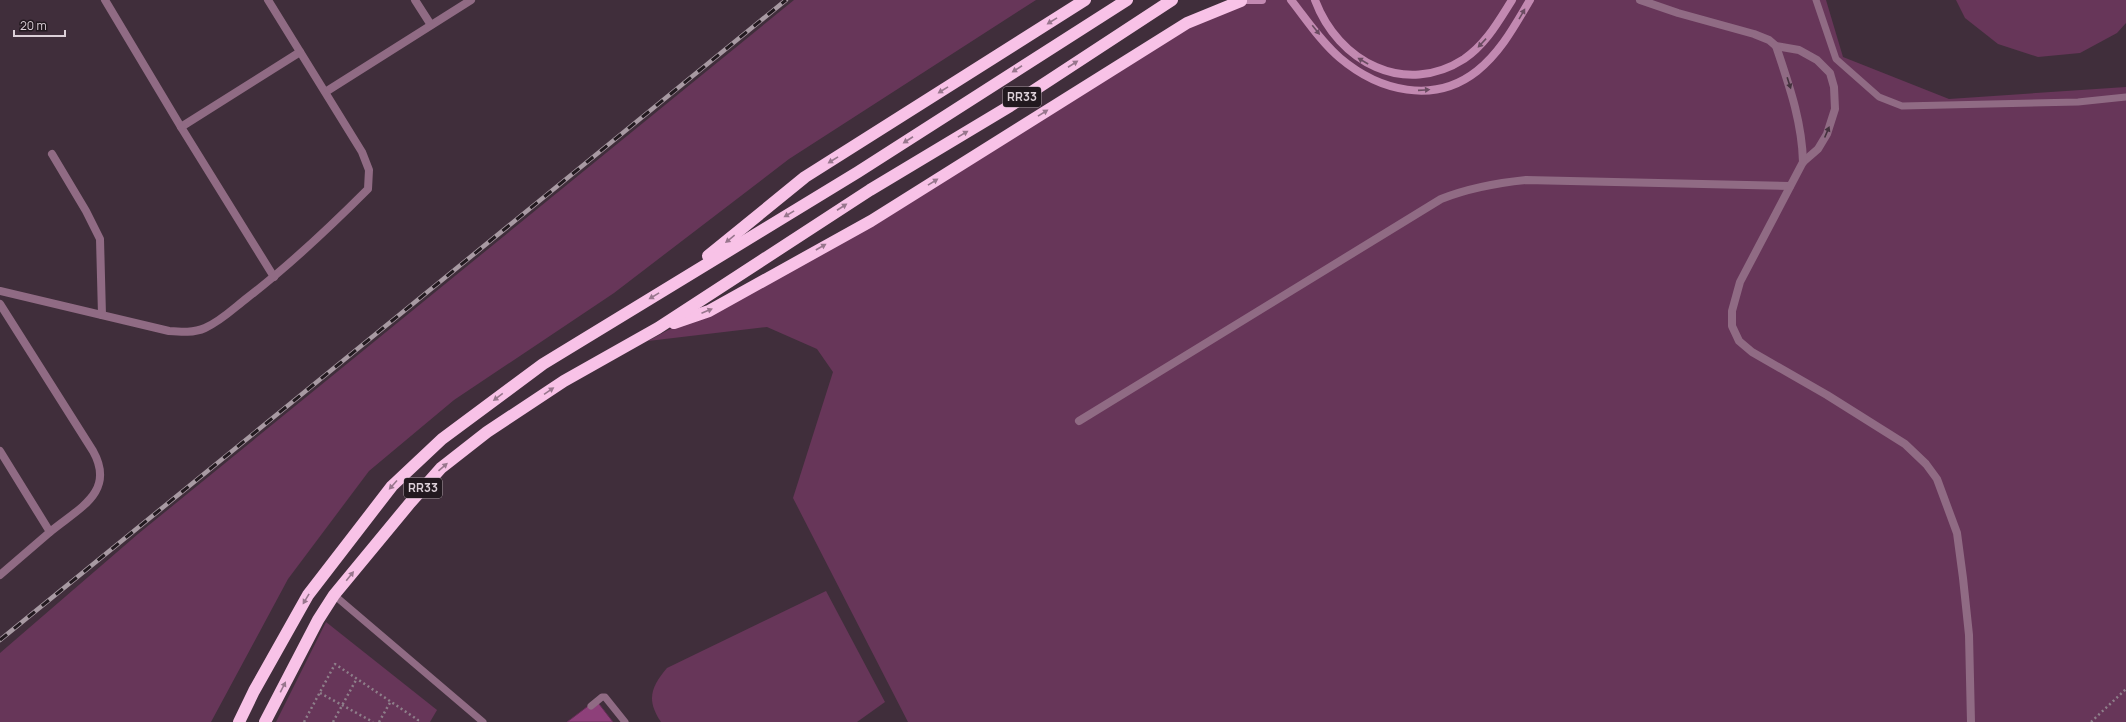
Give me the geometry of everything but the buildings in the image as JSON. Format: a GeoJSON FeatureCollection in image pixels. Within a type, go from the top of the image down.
{"type":"FeatureCollection","features":[{"type":"Feature","properties":{"kind":"highway"},"geometry":{"type":"LineString","coordinates":[[672,286],[805,177],[1086,0]]}},
{"type":"Feature","properties":{"kind":"highway","name":"RR33"},"geometry":{"type":"LineString","coordinates":[[239,722],[254,691],[308,595],[392,486],[442,439],[543,364],[858,172],[1127,0]]}},
{"type":"Feature","properties":{"kind":"highway","name":"RR33"},"geometry":{"type":"LineString","coordinates":[[265,722],[318,620],[334,595],[441,468],[487,432],[564,381],[658,328],[870,190],[1010,106],[1172,0]]}},
{"type":"Feature","properties":{"kind":"highway"},"geometry":{"type":"LineString","coordinates":[[658,328],[709,311],[871,221],[1187,23],[1240,0]]}},
{"type":"Feature","properties":{"kind":"street"},"geometry":{"type":"LineString","coordinates":[[105,0],[181,127],[274,277]]}},
{"type":"Feature","properties":{"kind":"street"},"geometry":{"type":"LineString","coordinates":[[0,291],[169,331],[185,332],[204,329],[218,321],[274,277],[324,233],[368,189],[369,170],[362,152],[327,91],[300,52],[268,0]]}},
{"type":"Feature","properties":{"kind":"street"},"geometry":{"type":"LineString","coordinates":[[415,0],[431,25]]}},
{"type":"Feature","properties":{"kind":"street"},"geometry":{"type":"LineString","coordinates":[[327,91],[471,0]]}},
{"type":"Feature","properties":{"kind":"street"},"geometry":{"type":"LineString","coordinates":[[1240,0],[1262,0]]}},
{"type":"Feature","properties":{"kind":"street"},"geometry":{"type":"LineString","coordinates":[[1291,0],[1338,57],[1358,72],[1380,84],[1403,90],[1434,89],[1454,84],[1477,71],[1495,53],[1512,31],[1530,0]]}},
{"type":"Feature","properties":{"kind":"street"},"geometry":{"type":"LineString","coordinates":[[1315,0],[1330,30],[1356,57],[1381,69],[1418,75],[1435,72],[1451,66],[1470,54],[1491,33],[1512,0]]}},
{"type":"Feature","properties":{"kind":"street"},"geometry":{"type":"LineString","coordinates":[[1640,0],[1678,13],[1754,34],[1769,40],[1776,46],[1799,50],[1817,60],[1830,73],[1834,86],[1835,109],[1827,134],[1818,149],[1803,162],[1740,282],[1732,311],[1732,326],[1739,341],[1752,352],[1827,395],[1905,444],[1926,464],[1937,479],[1957,533],[1969,635],[1971,722]]}},
{"type":"Feature","properties":{"kind":"street"},"geometry":{"type":"LineString","coordinates":[[1776,46],[1798,113],[1803,137],[1803,162]]}},
{"type":"Feature","properties":{"kind":"street"},"geometry":{"type":"LineString","coordinates":[[181,127],[300,52]]}},
{"type":"Feature","properties":{"kind":"street"},"geometry":{"type":"LineString","coordinates":[[52,154],[86,211],[100,239],[102,315]]}},
{"type":"Feature","properties":{"kind":"street"},"geometry":{"type":"LineString","coordinates":[[1079,421],[1441,199],[1462,191],[1486,184],[1526,180],[1790,186]]}},
{"type":"Feature","properties":{"kind":"street"},"geometry":{"type":"LineString","coordinates":[[0,304],[100,464],[100,483],[94,494],[0,576]]}},
{"type":"Feature","properties":{"kind":"street"},"geometry":{"type":"LineString","coordinates":[[0,451],[50,532]]}},
{"type":"Feature","properties":{"kind":"lane"},"geometry":{"type":"LineString","coordinates":[[1816,0],[1836,59],[1879,97],[1902,106],[2078,102],[2126,98]]}},
{"type":"Feature","properties":{"kind":"lane"},"geometry":{"type":"LineString","coordinates":[[334,595],[483,722]]}},
{"type":"Feature","properties":{"kind":"lane"},"geometry":{"type":"LineString","coordinates":[[587,709],[602,697],[605,697],[625,722]]}},
{"type":"Feature","properties":{"kind":"path"},"geometry":{"type":"LineString","coordinates":[[305,722],[335,664],[356,680],[391,701],[418,720],[417,722]]}},
{"type":"Feature","properties":{"kind":"path"},"geometry":{"type":"LineString","coordinates":[[333,722],[356,680]]}},
{"type":"Feature","properties":{"kind":"path"},"geometry":{"type":"LineString","coordinates":[[2092,722],[2126,689]]}},
{"type":"Feature","properties":{"kind":"path"},"geometry":{"type":"LineString","coordinates":[[320,693],[373,722]]}},
{"type":"Feature","properties":{"kind":"path"},"geometry":{"type":"LineString","coordinates":[[379,722],[391,701]]}},
{"type":"Feature","properties":{"kind":"shaded area"},"geometry":{"type":"Polygon","coordinates":[[[794,0],[1036,0],[789,159],[614,293],[454,400],[369,471],[288,579],[211,722],[0,722],[0,653],[138,534],[794,0]]]}},
{"type":"Feature","properties":{"kind":"shaded area"},"geometry":{"type":"Polygon","coordinates":[[[1229,0],[1826,0],[1843,57],[1949,99],[2126,87],[2126,722],[908,722],[793,498],[833,372],[817,349],[767,327],[648,341],[839,237],[1229,0]]]}},
{"type":"Feature","properties":{"kind":"shaded area"},"geometry":{"type":"Polygon","coordinates":[[[1956,0],[2126,0],[2126,23],[2117,33],[2080,53],[2038,57],[1998,44],[1965,18],[1956,0]]]}},
{"type":"Feature","properties":{"kind":"shaded area"},"geometry":{"type":"Polygon","coordinates":[[[826,591],[885,702],[857,722],[661,722],[653,707],[652,694],[657,681],[667,668],[826,591]]]}},
{"type":"Feature","properties":{"kind":"shaded area"},"geometry":{"type":"Polygon","coordinates":[[[326,622],[437,710],[430,722],[276,722],[326,622]]]}},
{"type":"Feature","properties":{"kind":"railway"},"geometry":{"type":"LineString","coordinates":[[0,640],[786,0]]}}]}
